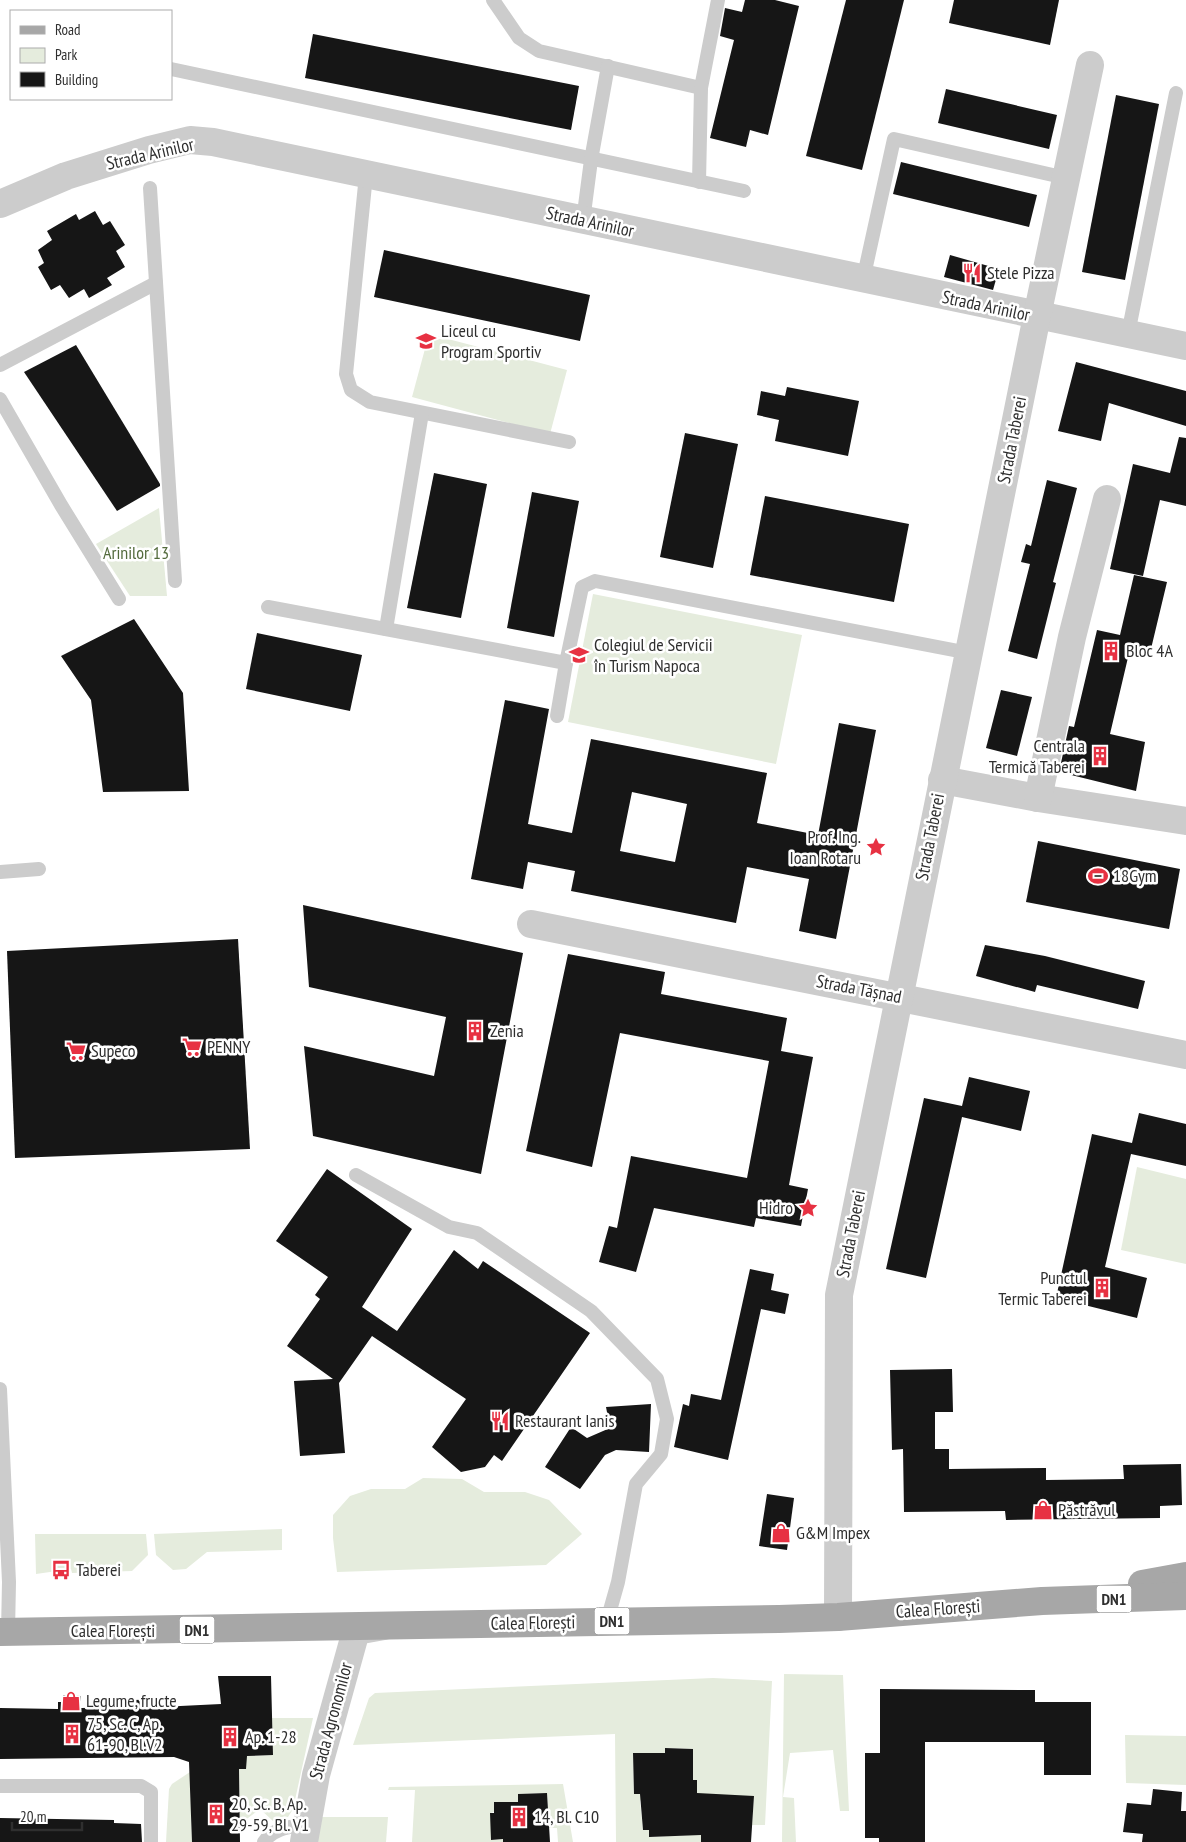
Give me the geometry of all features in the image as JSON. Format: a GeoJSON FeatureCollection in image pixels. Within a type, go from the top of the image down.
{"type":"FeatureCollection","features":[{"type":"Feature","properties":{"kind":"main road"},"geometry":{"type":"LineString","coordinates":[[1042,1601],[1186,1576]]}},
{"type":"Feature","properties":{"kind":"main road","name":"Calea Florești"},"geometry":{"type":"LineString","coordinates":[[4,1632],[838,1617],[1042,1601],[1186,1596]]}},
{"type":"Feature","properties":{"kind":"main road"},"geometry":{"type":"LineString","coordinates":[[1042,1601],[1186,1614]]}},
{"type":"Feature","properties":{"kind":"street","name":"Strada Taberei"},"geometry":{"type":"LineString","coordinates":[[838,1617],[839,1295],[942,780],[1090,64]]}},
{"type":"Feature","properties":{"kind":"street","name":"Strada Arinilor"},"geometry":{"type":"LineString","coordinates":[[0,204],[66,176],[148,150],[190,140],[214,142],[863,280],[1186,346]]}},
{"type":"Feature","properties":{"kind":"street"},"geometry":{"type":"LineString","coordinates":[[1038,798],[1072,637],[1108,499]]}},
{"type":"Feature","properties":{"kind":"street"},"geometry":{"type":"LineString","coordinates":[[942,780],[1038,798],[1186,821]]}},
{"type":"Feature","properties":{"kind":"street","name":"Strada Tășnad"},"geometry":{"type":"LineString","coordinates":[[531,924],[898,997],[1077,1035],[1186,1055]]}},
{"type":"Feature","properties":{"kind":"street","name":"Strada Agronomilor"},"geometry":{"type":"LineString","coordinates":[[305,1833],[316,1775],[356,1631],[386,1626]]}},
{"type":"Feature","properties":{"kind":"lane"},"geometry":{"type":"LineString","coordinates":[[493,0],[519,38],[540,51],[701,88]]}},
{"type":"Feature","properties":{"kind":"lane"},"geometry":{"type":"LineString","coordinates":[[699,182],[701,88],[718,0]]}},
{"type":"Feature","properties":{"kind":"lane"},"geometry":{"type":"LineString","coordinates":[[583,221],[590,160],[608,66]]}},
{"type":"Feature","properties":{"kind":"lane"},"geometry":{"type":"LineString","coordinates":[[172,69],[590,160],[744,191]]}},
{"type":"Feature","properties":{"kind":"lane"},"geometry":{"type":"LineString","coordinates":[[1128,334],[1176,93]]}},
{"type":"Feature","properties":{"kind":"lane"},"geometry":{"type":"LineString","coordinates":[[863,280],[894,139],[1066,178]]}},
{"type":"Feature","properties":{"kind":"lane"},"geometry":{"type":"LineString","coordinates":[[366,175],[346,374],[351,390],[370,402],[569,442]]}},
{"type":"Feature","properties":{"kind":"lane"},"geometry":{"type":"LineString","coordinates":[[150,188],[175,581]]}},
{"type":"Feature","properties":{"kind":"lane"},"geometry":{"type":"LineString","coordinates":[[0,365],[156,283]]}},
{"type":"Feature","properties":{"kind":"lane"},"geometry":{"type":"LineString","coordinates":[[0,399],[61,505],[119,599]]}},
{"type":"Feature","properties":{"kind":"lane"},"geometry":{"type":"LineString","coordinates":[[386,629],[422,413]]}},
{"type":"Feature","properties":{"kind":"lane"},"geometry":{"type":"LineString","coordinates":[[557,716],[582,587],[595,580],[969,653]]}},
{"type":"Feature","properties":{"kind":"lane"},"geometry":{"type":"LineString","coordinates":[[268,607],[566,663]]}},
{"type":"Feature","properties":{"kind":"lane"},"geometry":{"type":"LineString","coordinates":[[0,872],[39,869]]}},
{"type":"Feature","properties":{"kind":"lane"},"geometry":{"type":"LineString","coordinates":[[356,1175],[449,1227],[477,1233],[591,1311],[657,1379],[667,1419],[661,1454],[636,1484],[618,1582],[606,1621]]}},
{"type":"Feature","properties":{"kind":"lane"},"geometry":{"type":"LineString","coordinates":[[0,1389],[9,1582],[4,1632]]}},
{"type":"Feature","properties":{"kind":"lane"},"geometry":{"type":"LineString","coordinates":[[0,1786],[141,1786],[151,1792],[151,1842]]}},
{"type":"Feature","properties":{"kind":"lane"},"geometry":{"type":"LineString","coordinates":[[264,1842],[270,1834],[276,1831],[305,1833]]}},
{"type":"Feature","properties":{"kind":"green space"},"geometry":{"type":"Polygon","coordinates":[[[429,334],[567,370],[550,434],[412,397],[429,334]]]}},
{"type":"Feature","properties":{"kind":"green space","name":"Arinilor 13"},"geometry":{"type":"Polygon","coordinates":[[[159,508],[167,596],[130,596],[96,544],[159,508]]]}},
{"type":"Feature","properties":{"kind":"green space"},"geometry":{"type":"Polygon","coordinates":[[[593,594],[802,635],[776,764],[568,722],[593,594]]]}},
{"type":"Feature","properties":{"kind":"green space"},"geometry":{"type":"Polygon","coordinates":[[[1137,1167],[1186,1179],[1186,1264],[1121,1250],[1137,1167]]]}},
{"type":"Feature","properties":{"kind":"green space"},"geometry":{"type":"Polygon","coordinates":[[[423,1478],[462,1479],[484,1492],[525,1492],[549,1500],[582,1534],[546,1565],[337,1572],[333,1538],[333,1515],[350,1496],[371,1489],[405,1489],[423,1478]]]}},
{"type":"Feature","properties":{"kind":"green space"},"geometry":{"type":"Polygon","coordinates":[[[282,1529],[282,1550],[207,1552],[186,1569],[173,1570],[156,1555],[154,1534],[282,1529]]]}},
{"type":"Feature","properties":{"kind":"green space"},"geometry":{"type":"Polygon","coordinates":[[[35,1534],[146,1534],[148,1555],[132,1571],[72,1573],[71,1569],[36,1574],[35,1534]]]}},
{"type":"Feature","properties":{"kind":"green space"},"geometry":{"type":"Polygon","coordinates":[[[784,1674],[843,1675],[849,1811],[840,1811],[833,1750],[790,1753],[783,1797],[794,1798],[796,1842],[782,1842],[784,1674]]]}},
{"type":"Feature","properties":{"kind":"green space"},"geometry":{"type":"Polygon","coordinates":[[[713,1678],[772,1681],[765,1825],[752,1825],[754,1796],[697,1801],[697,1780],[686,1780],[693,1774],[693,1749],[665,1748],[665,1753],[633,1753],[634,1794],[647,1793],[640,1801],[643,1830],[649,1830],[649,1837],[707,1834],[701,1842],[616,1842],[615,1734],[353,1745],[369,1698],[375,1693],[713,1678]]]}},
{"type":"Feature","properties":{"kind":"green space"},"geometry":{"type":"Polygon","coordinates":[[[272,1718],[313,1718],[293,1809],[288,1817],[273,1821],[260,1809],[240,1824],[239,1769],[246,1769],[246,1756],[273,1755],[272,1718]]]}},
{"type":"Feature","properties":{"kind":"green space"},"geometry":{"type":"Polygon","coordinates":[[[1125,1735],[1186,1736],[1186,1785],[1126,1783],[1125,1735]]]}},
{"type":"Feature","properties":{"kind":"green space"},"geometry":{"type":"Polygon","coordinates":[[[190,1772],[192,1842],[166,1842],[169,1789],[172,1784],[190,1772]]]}},
{"type":"Feature","properties":{"kind":"green space"},"geometry":{"type":"Polygon","coordinates":[[[563,1784],[573,1842],[558,1842],[557,1828],[542,1828],[549,1821],[547,1793],[518,1794],[518,1802],[491,1813],[492,1840],[503,1839],[503,1842],[412,1842],[415,1790],[388,1790],[389,1787],[563,1784]]]}},
{"type":"Feature","properties":{"kind":"green space"},"geometry":{"type":"Polygon","coordinates":[[[322,1817],[388,1817],[386,1842],[315,1842],[322,1817]]]}},
{"type":"Feature","properties":{"kind":"building"},"geometry":{"type":"Polygon","coordinates":[[[745,0],[775,0],[799,6],[768,135],[750,130],[746,147],[710,138],[734,40],[720,36],[725,8],[742,12],[745,0]]]}},
{"type":"Feature","properties":{"kind":"building"},"geometry":{"type":"Polygon","coordinates":[[[846,0],[904,0],[862,170],[806,156],[846,0]]]}},
{"type":"Feature","properties":{"kind":"building"},"geometry":{"type":"Polygon","coordinates":[[[954,0],[1059,0],[1050,45],[949,23],[954,0]]]}},
{"type":"Feature","properties":{"kind":"building"},"geometry":{"type":"Polygon","coordinates":[[[313,34],[579,86],[571,130],[305,78],[313,34]]]}},
{"type":"Feature","properties":{"kind":"building"},"geometry":{"type":"Polygon","coordinates":[[[946,89],[1057,115],[1049,149],[938,123],[946,89]]]}},
{"type":"Feature","properties":{"kind":"building"},"geometry":{"type":"Polygon","coordinates":[[[1116,95],[1159,104],[1125,280],[1082,272],[1116,95]]]}},
{"type":"Feature","properties":{"kind":"building"},"geometry":{"type":"Polygon","coordinates":[[[901,162],[1037,195],[1029,227],[893,194],[901,162]]]}},
{"type":"Feature","properties":{"kind":"building"},"geometry":{"type":"Polygon","coordinates":[[[95,211],[103,225],[110,221],[125,245],[116,251],[125,267],[107,278],[112,285],[89,298],[84,289],[69,298],[60,285],[51,290],[38,267],[44,263],[38,250],[52,240],[47,231],[76,214],[79,220],[95,211]]]}},
{"type":"Feature","properties":{"kind":"building"},"geometry":{"type":"Polygon","coordinates":[[[384,250],[590,295],[580,341],[374,297],[384,250]]]}},
{"type":"Feature","properties":{"kind":"building","name":"Stele Pizza"},"geometry":{"type":"Polygon","coordinates":[[[950,255],[999,269],[993,290],[944,277],[950,255]]]}},
{"type":"Feature","properties":{"kind":"building"},"geometry":{"type":"Polygon","coordinates":[[[76,345],[160,484],[160,486],[117,511],[24,372],[76,345]]]}},
{"type":"Feature","properties":{"kind":"building"},"geometry":{"type":"Polygon","coordinates":[[[1076,362],[1186,391],[1186,426],[1109,403],[1101,441],[1058,431],[1076,362]]]}},
{"type":"Feature","properties":{"kind":"building"},"geometry":{"type":"Polygon","coordinates":[[[787,387],[859,401],[848,456],[775,441],[779,420],[757,415],[761,391],[785,396],[787,387]]]}},
{"type":"Feature","properties":{"kind":"building"},"geometry":{"type":"Polygon","coordinates":[[[685,433],[738,444],[713,568],[660,557],[685,433]]]}},
{"type":"Feature","properties":{"kind":"building"},"geometry":{"type":"Polygon","coordinates":[[[1179,437],[1186,438],[1186,506],[1160,500],[1143,576],[1110,569],[1133,464],[1170,473],[1179,437]]]}},
{"type":"Feature","properties":{"kind":"building"},"geometry":{"type":"Polygon","coordinates":[[[434,473],[487,484],[461,618],[407,608],[434,473]]]}},
{"type":"Feature","properties":{"kind":"building"},"geometry":{"type":"Polygon","coordinates":[[[1047,480],[1077,488],[1053,582],[1056,583],[1037,659],[1008,651],[1030,564],[1021,562],[1026,544],[1031,546],[1047,480]]]}},
{"type":"Feature","properties":{"kind":"building"},"geometry":{"type":"Polygon","coordinates":[[[532,492],[579,501],[554,637],[507,628],[532,492]]]}},
{"type":"Feature","properties":{"kind":"building"},"geometry":{"type":"Polygon","coordinates":[[[765,496],[909,524],[894,602],[750,575],[765,496]]]}},
{"type":"Feature","properties":{"kind":"building"},"geometry":{"type":"Polygon","coordinates":[[[1134,575],[1167,582],[1150,653],[1130,649],[1110,734],[1145,742],[1136,791],[1059,772],[1069,726],[1074,727],[1097,630],[1120,635],[1134,575]]]}},
{"type":"Feature","properties":{"kind":"building"},"geometry":{"type":"Polygon","coordinates":[[[134,619],[183,693],[189,791],[103,792],[91,700],[61,656],[134,619]]]}},
{"type":"Feature","properties":{"kind":"building"},"geometry":{"type":"Polygon","coordinates":[[[257,633],[362,655],[350,711],[246,689],[257,633]]]}},
{"type":"Feature","properties":{"kind":"building"},"geometry":{"type":"Polygon","coordinates":[[[1001,690],[1032,697],[1017,756],[986,748],[1001,690]]]}},
{"type":"Feature","properties":{"kind":"building"},"geometry":{"type":"Polygon","coordinates":[[[505,700],[549,709],[528,824],[572,833],[591,739],[767,773],[757,823],[818,835],[839,723],[876,730],[836,939],[799,931],[809,879],[747,867],[736,923],[571,891],[575,871],[528,862],[523,889],[471,879],[505,700]],[[632,792],[620,851],[675,862],[687,804],[632,792]]]}},
{"type":"Feature","properties":{"kind":"building"},"geometry":{"type":"Polygon","coordinates":[[[1038,841],[1180,869],[1169,929],[1026,902],[1038,841]]]}},
{"type":"Feature","properties":{"kind":"building","name":"Zenia"},"geometry":{"type":"Polygon","coordinates":[[[303,905],[523,953],[481,1174],[313,1136],[304,1046],[434,1076],[446,1017],[309,987],[303,905]]]}},
{"type":"Feature","properties":{"kind":"building"},"geometry":{"type":"Polygon","coordinates":[[[238,939],[250,1149],[15,1158],[7,951],[238,939]]]}},
{"type":"Feature","properties":{"kind":"building"},"geometry":{"type":"Polygon","coordinates":[[[985,945],[1045,956],[1145,981],[1138,1009],[1037,985],[1035,992],[976,976],[985,945]]]}},
{"type":"Feature","properties":{"kind":"building"},"geometry":{"type":"Polygon","coordinates":[[[568,954],[665,972],[661,994],[787,1018],[781,1051],[813,1057],[789,1185],[808,1189],[801,1226],[756,1218],[754,1227],[654,1208],[636,1272],[599,1262],[609,1226],[617,1228],[631,1156],[747,1178],[769,1061],[620,1033],[592,1167],[526,1151],[568,954]]]}},
{"type":"Feature","properties":{"kind":"building"},"geometry":{"type":"Polygon","coordinates":[[[969,1077],[1030,1091],[1021,1131],[962,1117],[926,1278],[886,1269],[924,1098],[962,1106],[969,1077]]]}},
{"type":"Feature","properties":{"kind":"building"},"geometry":{"type":"Polygon","coordinates":[[[1139,1113],[1186,1124],[1186,1166],[1131,1154],[1105,1267],[1147,1278],[1137,1318],[1056,1298],[1092,1134],[1132,1143],[1139,1113]]]}},
{"type":"Feature","properties":{"kind":"building"},"geometry":{"type":"Polygon","coordinates":[[[327,1169],[412,1229],[362,1307],[397,1331],[454,1250],[478,1269],[483,1261],[590,1333],[502,1461],[494,1455],[485,1467],[461,1472],[432,1447],[466,1399],[372,1336],[339,1383],[345,1453],[300,1456],[294,1381],[333,1379],[287,1346],[320,1299],[315,1295],[328,1277],[276,1241],[327,1169]]]}},
{"type":"Feature","properties":{"kind":"building"},"geometry":{"type":"Polygon","coordinates":[[[750,1269],[774,1274],[771,1290],[789,1294],[785,1314],[761,1309],[728,1460],[674,1447],[683,1404],[689,1406],[691,1394],[721,1400],[750,1269]]]}},
{"type":"Feature","properties":{"kind":"building"},"geometry":{"type":"Polygon","coordinates":[[[952,1369],[953,1412],[935,1412],[935,1449],[949,1449],[949,1469],[1046,1468],[1046,1480],[1124,1479],[1123,1465],[1181,1464],[1182,1505],[1160,1506],[1160,1518],[1006,1520],[1005,1511],[904,1512],[903,1449],[892,1450],[890,1370],[952,1369]]]}},
{"type":"Feature","properties":{"kind":"building"},"geometry":{"type":"Polygon","coordinates":[[[651,1404],[649,1452],[616,1450],[605,1455],[580,1489],[545,1467],[571,1427],[587,1438],[610,1428],[606,1407],[651,1404]]]}},
{"type":"Feature","properties":{"kind":"building"},"geometry":{"type":"Polygon","coordinates":[[[767,1494],[794,1498],[787,1550],[759,1546],[767,1494]]]}},
{"type":"Feature","properties":{"kind":"building"},"geometry":{"type":"Polygon","coordinates":[[[218,1676],[271,1676],[273,1755],[247,1756],[246,1769],[239,1769],[240,1842],[192,1842],[189,1762],[174,1757],[0,1759],[0,1708],[58,1709],[58,1702],[63,1702],[63,1695],[81,1696],[81,1708],[134,1707],[134,1700],[160,1699],[160,1707],[221,1704],[218,1676]]]}},
{"type":"Feature","properties":{"kind":"building"},"geometry":{"type":"Polygon","coordinates":[[[880,1689],[1035,1690],[1035,1702],[1091,1702],[1091,1775],[1044,1775],[1044,1742],[925,1742],[925,1842],[879,1842],[879,1838],[865,1838],[865,1753],[880,1753],[880,1689]]]}},
{"type":"Feature","properties":{"kind":"building"},"geometry":{"type":"Polygon","coordinates":[[[665,1748],[693,1749],[693,1780],[697,1780],[697,1793],[754,1796],[751,1842],[701,1842],[701,1835],[649,1837],[649,1830],[643,1830],[640,1794],[634,1794],[633,1753],[665,1753],[665,1748]]]}},
{"type":"Feature","properties":{"kind":"building"},"geometry":{"type":"Polygon","coordinates":[[[1153,1789],[1182,1792],[1181,1811],[1186,1811],[1186,1842],[1142,1842],[1143,1834],[1123,1832],[1127,1803],[1151,1805],[1153,1789]]]}},
{"type":"Feature","properties":{"kind":"building","name":"14, Bl. C10"},"geometry":{"type":"Polygon","coordinates":[[[547,1793],[550,1842],[503,1842],[503,1839],[491,1840],[490,1813],[494,1813],[494,1802],[518,1802],[518,1794],[547,1793]]]}},
{"type":"Feature","properties":{"kind":"building"},"geometry":{"type":"Polygon","coordinates":[[[0,1818],[114,1820],[114,1823],[141,1824],[142,1842],[0,1842],[0,1818]]]}},
{"type":"Feature","properties":{"kind":"place","name":"Stele Pizza"},"geometry":{"type":"Point","coordinates":[972,273]}},
{"type":"Feature","properties":{"kind":"place","name":"Liceul cu Program Sportiv"},"geometry":{"type":"Point","coordinates":[426,341]}},
{"type":"Feature","properties":{"kind":"place","name":"Bloc 4A"},"geometry":{"type":"Point","coordinates":[1111,651]}},
{"type":"Feature","properties":{"kind":"place","name":"Colegiul de Servicii în Turism Napoca"},"geometry":{"type":"Point","coordinates":[579,655]}},
{"type":"Feature","properties":{"kind":"place","name":"Centrala Termică Taberei"},"geometry":{"type":"Point","coordinates":[1100,756]}},
{"type":"Feature","properties":{"kind":"place","name":"Prof. Ing. Ioan Rotaru"},"geometry":{"type":"Point","coordinates":[876,847]}},
{"type":"Feature","properties":{"kind":"place","name":"18Gym"},"geometry":{"type":"Point","coordinates":[1098,876]}},
{"type":"Feature","properties":{"kind":"place","name":"Zenia"},"geometry":{"type":"Point","coordinates":[475,1031]}},
{"type":"Feature","properties":{"kind":"place","name":"PENNY"},"geometry":{"type":"Point","coordinates":[192,1047]}},
{"type":"Feature","properties":{"kind":"place","name":"Supeco"},"geometry":{"type":"Point","coordinates":[76,1051]}},
{"type":"Feature","properties":{"kind":"place","name":"Hidro"},"geometry":{"type":"Point","coordinates":[808,1208]}},
{"type":"Feature","properties":{"kind":"place","name":"Punctul Termic Taberei"},"geometry":{"type":"Point","coordinates":[1102,1288]}},
{"type":"Feature","properties":{"kind":"place","name":"Restaurant Ianis"},"geometry":{"type":"Point","coordinates":[500,1421]}},
{"type":"Feature","properties":{"kind":"place","name":"Păstrăvul"},"geometry":{"type":"Point","coordinates":[1043,1510]}},
{"type":"Feature","properties":{"kind":"place","name":"G&M Impex"},"geometry":{"type":"Point","coordinates":[781,1533]}},
{"type":"Feature","properties":{"kind":"place","name":"Taberei"},"geometry":{"type":"Point","coordinates":[61,1570]}},
{"type":"Feature","properties":{"kind":"place","name":"Legume, fructe"},"geometry":{"type":"Point","coordinates":[71,1701]}},
{"type":"Feature","properties":{"kind":"place","name":"75, Sc. C, Ap. 61-90, Bl.V2"},"geometry":{"type":"Point","coordinates":[72,1734]}},
{"type":"Feature","properties":{"kind":"place","name":"Ap. 1-28"},"geometry":{"type":"Point","coordinates":[230,1737]}},
{"type":"Feature","properties":{"kind":"place","name":"20, Sc. B, Ap. 29-59, Bl. V1"},"geometry":{"type":"Point","coordinates":[216,1814]}},
{"type":"Feature","properties":{"kind":"place","name":"14, Bl. C10"},"geometry":{"type":"Point","coordinates":[519,1817]}}]}
